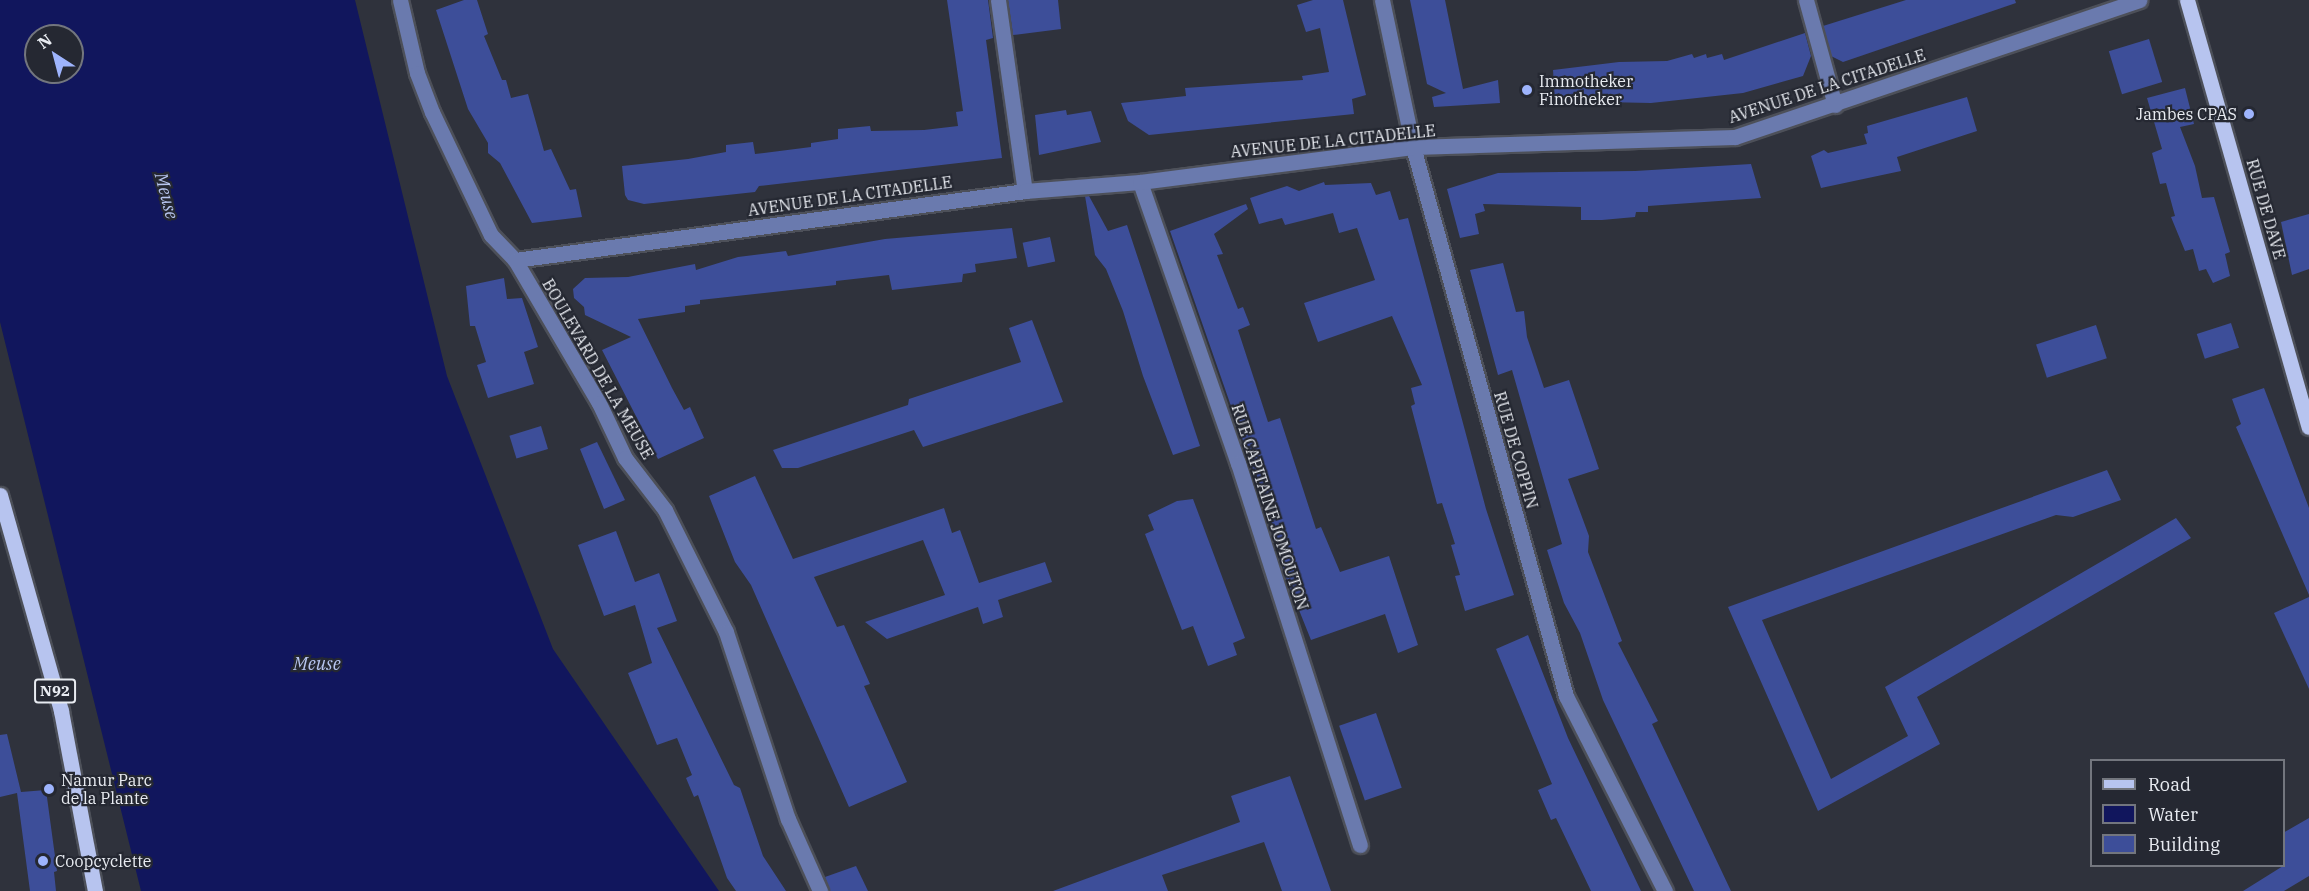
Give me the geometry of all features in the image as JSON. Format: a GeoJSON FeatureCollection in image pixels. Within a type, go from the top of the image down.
{"type":"FeatureCollection","features":[{"type":"Feature","properties":{"kind":"main road","name":"RUE DE DAVE"},"geometry":{"type":"LineString","coordinates":[[2187,0],[2309,427]]}},
{"type":"Feature","properties":{"kind":"main road","name":"N92"},"geometry":{"type":"LineString","coordinates":[[0,495],[61,711],[95,891]]}},
{"type":"Feature","properties":{"kind":"street","name":"BOULEVARD DE LA MEUSE"},"geometry":{"type":"LineString","coordinates":[[400,0],[417,73],[432,112],[491,236],[515,260],[599,404],[625,458],[665,510],[726,632],[788,819],[820,891]]}},
{"type":"Feature","properties":{"kind":"street"},"geometry":{"type":"LineString","coordinates":[[998,0],[1025,191]]}},
{"type":"Feature","properties":{"kind":"street","name":"RUE DE COPPIN"},"geometry":{"type":"LineString","coordinates":[[1382,0],[1413,147],[1566,696],[1665,891]]}},
{"type":"Feature","properties":{"kind":"street"},"geometry":{"type":"LineString","coordinates":[[1806,0],[1835,105]]}},
{"type":"Feature","properties":{"kind":"street","name":"AVENUE DE LA CITADELLE"},"geometry":{"type":"LineString","coordinates":[[515,260],[1025,191],[1140,182],[1413,147],[1735,137],[1835,105],[2139,0]]}},
{"type":"Feature","properties":{"kind":"street","name":"RUE CAPITAINE JOMOUTON"},"geometry":{"type":"LineString","coordinates":[[1140,182],[1238,463],[1360,845]]}},
{"type":"Feature","properties":{"kind":"water","name":"Meuse"},"geometry":{"type":"Polygon","coordinates":[[[0,0],[355,0],[447,376],[553,649],[719,891],[141,891],[0,322],[0,0]]]}},
{"type":"Feature","properties":{"kind":"building"},"geometry":{"type":"Polygon","coordinates":[[[464,0],[477,0],[488,34],[484,36],[502,80],[506,80],[511,98],[528,94],[544,151],[551,149],[570,190],[576,189],[582,217],[532,223],[500,163],[488,153],[488,143],[468,109],[436,10],[464,0]]]}},
{"type":"Feature","properties":{"kind":"building"},"geometry":{"type":"Polygon","coordinates":[[[947,0],[988,0],[993,38],[986,40],[1002,158],[759,186],[755,192],[644,204],[628,200],[625,195],[622,166],[688,159],[726,152],[726,145],[753,142],[755,154],[811,147],[811,143],[838,139],[838,129],[870,126],[871,131],[924,130],[958,126],[956,112],[963,111],[947,0]]]}},
{"type":"Feature","properties":{"kind":"building"},"geometry":{"type":"Polygon","coordinates":[[[1008,0],[1058,0],[1061,29],[1013,35],[1008,0]]]}},
{"type":"Feature","properties":{"kind":"building"},"geometry":{"type":"Polygon","coordinates":[[[1313,0],[1343,0],[1366,95],[1352,99],[1354,114],[1149,135],[1128,121],[1121,103],[1186,96],[1185,88],[1303,80],[1302,76],[1329,72],[1320,28],[1306,32],[1297,5],[1313,0]]]}},
{"type":"Feature","properties":{"kind":"building"},"geometry":{"type":"Polygon","coordinates":[[[1410,0],[1445,0],[1463,89],[1498,80],[1500,103],[1434,107],[1432,97],[1446,93],[1427,84],[1410,0]]]}},
{"type":"Feature","properties":{"kind":"building"},"geometry":{"type":"Polygon","coordinates":[[[1906,0],[2015,0],[2016,3],[1843,62],[1831,56],[1823,26],[1906,0]]]}},
{"type":"Feature","properties":{"kind":"building"},"geometry":{"type":"Polygon","coordinates":[[[1805,33],[1811,56],[1803,76],[1743,93],[1651,103],[1555,101],[1553,70],[1619,62],[1667,61],[1692,54],[1694,58],[1706,54],[1707,58],[1722,54],[1724,60],[1805,33]]]}},
{"type":"Feature","properties":{"kind":"building"},"geometry":{"type":"Polygon","coordinates":[[[2149,39],[2162,82],[2122,94],[2109,51],[2149,39]]]}},
{"type":"Feature","properties":{"kind":"building"},"geometry":{"type":"Polygon","coordinates":[[[2185,88],[2194,124],[2180,127],[2195,166],[2202,198],[2214,197],[2230,252],[2225,254],[2230,276],[2213,283],[2206,269],[2199,271],[2193,249],[2185,251],[2171,217],[2175,216],[2166,183],[2160,184],[2152,153],[2162,149],[2147,98],[2185,88]]]}},
{"type":"Feature","properties":{"kind":"building"},"geometry":{"type":"Polygon","coordinates":[[[1967,97],[1977,131],[1897,157],[1901,171],[1821,188],[1811,156],[1824,150],[1828,153],[1867,144],[1864,134],[1868,133],[1867,126],[1967,97]]]}},
{"type":"Feature","properties":{"kind":"building"},"geometry":{"type":"Polygon","coordinates":[[[1066,110],[1067,115],[1091,111],[1101,142],[1039,155],[1035,115],[1066,110]]]}},
{"type":"Feature","properties":{"kind":"building"},"geometry":{"type":"Polygon","coordinates":[[[1751,164],[1761,198],[1648,206],[1648,212],[1636,212],[1635,217],[1602,220],[1581,220],[1581,207],[1483,204],[1485,211],[1475,214],[1479,234],[1460,238],[1447,189],[1498,173],[1635,171],[1751,164]]]}},
{"type":"Feature","properties":{"kind":"building"},"geometry":{"type":"Polygon","coordinates":[[[1324,182],[1325,185],[1371,183],[1376,195],[1390,191],[1399,220],[1408,218],[1486,509],[1514,595],[1465,611],[1455,576],[1460,575],[1451,545],[1455,544],[1442,503],[1437,504],[1411,406],[1415,404],[1411,388],[1422,385],[1392,316],[1318,342],[1304,303],[1375,280],[1357,228],[1339,233],[1333,213],[1285,225],[1282,218],[1259,224],[1250,198],[1287,186],[1299,191],[1324,182]]]}},
{"type":"Feature","properties":{"kind":"building"},"geometry":{"type":"Polygon","coordinates":[[[1085,196],[1089,196],[1108,231],[1127,225],[1200,446],[1173,455],[1143,376],[1123,311],[1106,269],[1095,255],[1085,196]]]}},
{"type":"Feature","properties":{"kind":"building"},"geometry":{"type":"Polygon","coordinates":[[[1246,204],[1248,209],[1214,234],[1223,254],[1217,255],[1238,309],[1243,307],[1250,325],[1238,330],[1268,422],[1280,418],[1316,529],[1321,527],[1340,572],[1389,556],[1418,645],[1398,653],[1385,614],[1311,640],[1285,575],[1277,538],[1170,231],[1246,204]]]}},
{"type":"Feature","properties":{"kind":"building"},"geometry":{"type":"Polygon","coordinates":[[[2309,214],[2309,269],[2292,275],[2281,222],[2309,214]]]}},
{"type":"Feature","properties":{"kind":"building"},"geometry":{"type":"Polygon","coordinates":[[[1012,228],[1017,258],[975,264],[976,272],[963,274],[962,282],[892,290],[889,275],[836,281],[836,285],[700,300],[700,304],[685,306],[685,312],[638,319],[684,410],[690,407],[704,438],[658,459],[602,350],[631,337],[585,315],[584,307],[574,298],[573,289],[585,278],[628,277],[695,264],[696,270],[738,257],[786,251],[788,256],[885,239],[1012,228]]]}},
{"type":"Feature","properties":{"kind":"building"},"geometry":{"type":"Polygon","coordinates":[[[1050,237],[1055,261],[1028,267],[1023,243],[1050,237]]]}},
{"type":"Feature","properties":{"kind":"building"},"geometry":{"type":"Polygon","coordinates":[[[1503,263],[1516,312],[1524,311],[1527,337],[1544,388],[1569,380],[1599,469],[1568,479],[1589,536],[1588,552],[1622,641],[1618,643],[1658,721],[1652,724],[1731,891],[1694,891],[1603,700],[1580,633],[1564,603],[1547,550],[1562,544],[1512,370],[1498,375],[1470,270],[1503,263]]]}},
{"type":"Feature","properties":{"kind":"building"},"geometry":{"type":"Polygon","coordinates":[[[504,278],[507,299],[522,298],[538,347],[524,352],[534,384],[488,398],[477,365],[486,362],[475,326],[470,326],[466,286],[504,278]]]}},
{"type":"Feature","properties":{"kind":"building"},"geometry":{"type":"Polygon","coordinates":[[[1032,320],[1063,402],[923,447],[914,430],[798,468],[782,468],[773,450],[908,405],[909,399],[1021,362],[1009,328],[1032,320]]]}},
{"type":"Feature","properties":{"kind":"building"},"geometry":{"type":"Polygon","coordinates":[[[2231,323],[2239,348],[2205,359],[2197,334],[2231,323]]]}},
{"type":"Feature","properties":{"kind":"building"},"geometry":{"type":"Polygon","coordinates":[[[2096,325],[2107,358],[2047,378],[2036,344],[2096,325]]]}},
{"type":"Feature","properties":{"kind":"building"},"geometry":{"type":"Polygon","coordinates":[[[2264,388],[2309,508],[2309,595],[2236,427],[2241,424],[2232,399],[2264,388]]]}},
{"type":"Feature","properties":{"kind":"building"},"geometry":{"type":"Polygon","coordinates":[[[541,426],[548,449],[516,459],[509,436],[541,426]]]}},
{"type":"Feature","properties":{"kind":"building"},"geometry":{"type":"Polygon","coordinates":[[[597,442],[625,500],[604,509],[580,449],[597,442]]]}},
{"type":"Feature","properties":{"kind":"building"},"geometry":{"type":"Polygon","coordinates":[[[2107,470],[2121,500],[2073,517],[2056,515],[1762,620],[1831,779],[1908,736],[1885,687],[2176,518],[2191,538],[1917,697],[1940,744],[1818,811],[1728,607],[2107,470]]]}},
{"type":"Feature","properties":{"kind":"building"},"geometry":{"type":"Polygon","coordinates":[[[755,476],[793,559],[944,508],[952,533],[960,530],[979,583],[1045,562],[1052,582],[998,600],[1003,617],[983,624],[978,607],[887,639],[865,622],[945,595],[923,540],[814,577],[837,627],[844,625],[870,684],[864,686],[907,782],[849,807],[751,585],[735,562],[709,496],[755,476]]]}},
{"type":"Feature","properties":{"kind":"building"},"geometry":{"type":"Polygon","coordinates":[[[1193,499],[1245,638],[1233,643],[1237,655],[1208,666],[1193,626],[1182,630],[1145,534],[1154,530],[1148,515],[1177,501],[1193,499]]]}},
{"type":"Feature","properties":{"kind":"building"},"geometry":{"type":"Polygon","coordinates":[[[616,531],[635,582],[659,573],[677,621],[657,628],[734,785],[740,788],[763,856],[786,891],[736,891],[727,878],[698,795],[694,797],[686,778],[692,775],[677,738],[657,745],[628,673],[652,663],[635,605],[604,616],[578,545],[616,531]]]}},
{"type":"Feature","properties":{"kind":"building"},"geometry":{"type":"Polygon","coordinates":[[[2309,597],[2309,689],[2274,613],[2309,597]]]}},
{"type":"Feature","properties":{"kind":"building"},"geometry":{"type":"Polygon","coordinates":[[[1528,635],[1568,738],[1641,891],[1591,891],[1556,818],[1551,820],[1538,790],[1552,784],[1496,649],[1528,635]]]}},
{"type":"Feature","properties":{"kind":"building"},"geometry":{"type":"Polygon","coordinates":[[[1376,713],[1402,788],[1365,800],[1339,726],[1376,713]]]}},
{"type":"Feature","properties":{"kind":"building"},"geometry":{"type":"Polygon","coordinates":[[[7,734],[21,792],[46,790],[57,871],[54,872],[56,891],[30,891],[17,793],[0,797],[0,735],[7,734]]]}},
{"type":"Feature","properties":{"kind":"building"},"geometry":{"type":"Polygon","coordinates":[[[1290,776],[1331,891],[1282,891],[1264,842],[1162,875],[1168,891],[1053,891],[1240,822],[1231,796],[1290,776]]]}},
{"type":"Feature","properties":{"kind":"building"},"geometry":{"type":"Polygon","coordinates":[[[2309,818],[2309,876],[2284,891],[2243,891],[2285,867],[2285,832],[2309,818]]]}},
{"type":"Feature","properties":{"kind":"building"},"geometry":{"type":"Polygon","coordinates":[[[856,866],[868,891],[830,891],[825,877],[856,866]]]}},
{"type":"Feature","properties":{"kind":"place","name":"Immotheker Finotheker"},"geometry":{"type":"Point","coordinates":[1527,90]}},
{"type":"Feature","properties":{"kind":"place","name":"Jambes CPAS"},"geometry":{"type":"Point","coordinates":[2249,114]}},
{"type":"Feature","properties":{"kind":"place","name":"Namur Parc de la Plante"},"geometry":{"type":"Point","coordinates":[49,789]}},
{"type":"Feature","properties":{"kind":"place","name":"Coopcyclette"},"geometry":{"type":"Point","coordinates":[43,861]}}]}
